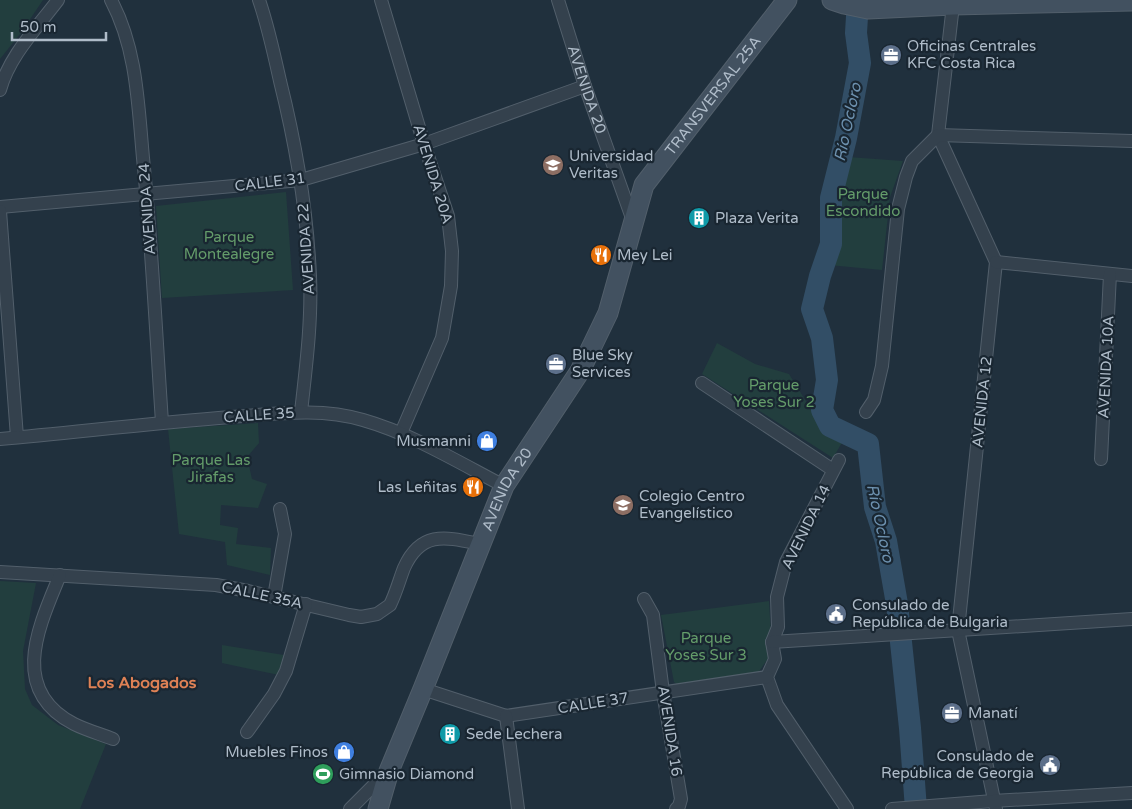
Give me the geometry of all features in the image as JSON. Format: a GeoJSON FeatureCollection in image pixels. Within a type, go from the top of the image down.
{"type":"FeatureCollection","features":[{"type":"Feature","properties":{"kind":"main road","name":"TRANSVERSAL 25A"},"geometry":{"type":"LineString","coordinates":[[633,221],[644,185],[787,0]]}},
{"type":"Feature","properties":{"kind":"main road"},"geometry":{"type":"LineString","coordinates":[[838,2],[868,9],[1132,1]]}},
{"type":"Feature","properties":{"kind":"main road","name":"AVENIDA 20"},"geometry":{"type":"LineString","coordinates":[[378,809],[389,771],[504,486],[568,391],[592,349],[608,313],[633,221]]}},
{"type":"Feature","properties":{"kind":"street"},"geometry":{"type":"LineString","coordinates":[[0,90],[3,79],[12,62],[58,0]]}},
{"type":"Feature","properties":{"kind":"street","name":"AVENIDA 24"},"geometry":{"type":"LineString","coordinates":[[111,0],[128,40],[135,72],[147,194],[162,422]]}},
{"type":"Feature","properties":{"kind":"street","name":"AVENIDA 22"},"geometry":{"type":"LineString","coordinates":[[259,0],[289,118],[301,180],[310,276],[309,339],[301,412]]}},
{"type":"Feature","properties":{"kind":"street","name":"AVENIDA 20A"},"geometry":{"type":"LineString","coordinates":[[381,0],[424,144],[448,216],[452,251],[451,286],[442,338],[401,433]]}},
{"type":"Feature","properties":{"kind":"street","name":"AVENIDA 20"},"geometry":{"type":"LineString","coordinates":[[558,0],[585,86],[633,221]]}},
{"type":"Feature","properties":{"kind":"street"},"geometry":{"type":"LineString","coordinates":[[952,5],[938,135],[996,262],[1132,276]]}},
{"type":"Feature","properties":{"kind":"street","name":"CALLE 31"},"geometry":{"type":"LineString","coordinates":[[0,207],[301,180],[424,144],[585,86]]}},
{"type":"Feature","properties":{"kind":"street"},"geometry":{"type":"LineString","coordinates":[[866,412],[874,400],[882,366],[898,209],[912,161],[938,135],[1132,141]]}},
{"type":"Feature","properties":{"kind":"street"},"geometry":{"type":"LineString","coordinates":[[617,178],[630,184],[644,185]]}},
{"type":"Feature","properties":{"kind":"street"},"geometry":{"type":"LineString","coordinates":[[0,212],[17,437]]}},
{"type":"Feature","properties":{"kind":"street","name":"AVENIDA 12"},"geometry":{"type":"LineString","coordinates":[[995,805],[958,630],[996,262]]}},
{"type":"Feature","properties":{"kind":"street","name":"AVENIDA 10A"},"geometry":{"type":"LineString","coordinates":[[1101,459],[1110,274]]}},
{"type":"Feature","properties":{"kind":"street","name":"AVENIDA 14"},"geometry":{"type":"LineString","coordinates":[[702,383],[836,465],[786,562],[777,597],[778,627],[772,642],[775,659],[767,677]]}},
{"type":"Feature","properties":{"kind":"street","name":"CALLE 35"},"geometry":{"type":"LineString","coordinates":[[0,439],[162,422],[301,412],[362,419],[401,433],[504,486]]}},
{"type":"Feature","properties":{"kind":"street"},"geometry":{"type":"LineString","coordinates":[[274,597],[285,534],[280,508]]}},
{"type":"Feature","properties":{"kind":"street","name":"CALLE 35A"},"geometry":{"type":"LineString","coordinates":[[0,572],[216,585],[362,617],[377,614],[390,605],[408,560],[420,545],[429,540],[446,537],[480,544]]}},
{"type":"Feature","properties":{"kind":"street"},"geometry":{"type":"LineString","coordinates":[[60,575],[44,613],[35,644],[33,667],[35,679],[41,692],[56,713],[74,724],[113,739]]}},
{"type":"Feature","properties":{"kind":"street","name":"AVENIDA 16"},"geometry":{"type":"LineString","coordinates":[[644,599],[653,615],[663,692],[681,799],[677,808]]}},
{"type":"Feature","properties":{"kind":"street"},"geometry":{"type":"LineString","coordinates":[[247,732],[274,694],[286,671],[306,604]]}},
{"type":"Feature","properties":{"kind":"street"},"geometry":{"type":"LineString","coordinates":[[772,642],[1132,619]]}},
{"type":"Feature","properties":{"kind":"street"},"geometry":{"type":"LineString","coordinates":[[767,677],[777,705],[847,809]]}},
{"type":"Feature","properties":{"kind":"street","name":"CALLE 37"},"geometry":{"type":"LineString","coordinates":[[423,689],[506,716],[767,677]]}},
{"type":"Feature","properties":{"kind":"street"},"geometry":{"type":"LineString","coordinates":[[506,716],[518,809]]}},
{"type":"Feature","properties":{"kind":"street"},"geometry":{"type":"LineString","coordinates":[[350,809],[389,771]]}},
{"type":"Feature","properties":{"kind":"street"},"geometry":{"type":"LineString","coordinates":[[894,809],[995,805],[1132,793]]}},
{"type":"Feature","properties":{"kind":"green space"},"geometry":{"type":"Polygon","coordinates":[[[0,0],[43,0],[0,59],[0,0]]]}},
{"type":"Feature","properties":{"kind":"green space","name":"Parque Escondido"},"geometry":{"type":"Polygon","coordinates":[[[848,157],[903,161],[890,197],[882,270],[829,265],[837,245],[837,200],[848,157]]]}},
{"type":"Feature","properties":{"kind":"green space","name":"Parque Montealegre"},"geometry":{"type":"Polygon","coordinates":[[[286,192],[293,290],[162,298],[156,206],[286,192]]]}},
{"type":"Feature","properties":{"kind":"green space","name":"Parque Yoses Sur 2"},"geometry":{"type":"Polygon","coordinates":[[[717,343],[755,364],[789,374],[812,411],[828,431],[844,439],[833,458],[702,374],[717,343]]]}},
{"type":"Feature","properties":{"kind":"green space","name":"Parque Las Jirafas"},"geometry":{"type":"Polygon","coordinates":[[[258,423],[259,443],[247,457],[252,479],[267,484],[258,508],[221,505],[220,525],[238,528],[236,544],[271,548],[270,575],[227,565],[225,542],[179,534],[168,429],[258,423]]]}},
{"type":"Feature","properties":{"kind":"green space"},"geometry":{"type":"Polygon","coordinates":[[[0,581],[36,583],[23,651],[25,689],[32,705],[58,725],[106,744],[80,809],[0,809],[0,581]]]}},
{"type":"Feature","properties":{"kind":"green space","name":"Parque Yoses Sur 3"},"geometry":{"type":"Polygon","coordinates":[[[769,601],[772,653],[755,677],[679,686],[674,682],[661,615],[769,601]]]}},
{"type":"Feature","properties":{"kind":"green space"},"geometry":{"type":"Polygon","coordinates":[[[222,645],[284,655],[279,675],[222,663],[222,645]]]}},
{"type":"Feature","properties":{"kind":"waterway","name":"Río Ocloro"},"geometry":{"type":"LineString","coordinates":[[858,0],[856,33],[860,63],[846,138],[831,198],[831,244],[820,276],[812,309],[822,338],[827,380],[822,410],[830,426],[868,444],[875,507],[886,541],[897,604],[910,728],[916,809]]}},
{"type":"Feature","properties":{"kind":"place","name":"Oficinas Centrales KFC Costa Rica"},"geometry":{"type":"Point","coordinates":[891,55]}},
{"type":"Feature","properties":{"kind":"place","name":"Universidad Veritas"},"geometry":{"type":"Point","coordinates":[553,165]}},
{"type":"Feature","properties":{"kind":"place","name":"Plaza Verita"},"geometry":{"type":"Point","coordinates":[699,218]}},
{"type":"Feature","properties":{"kind":"place","name":"Mey Lei"},"geometry":{"type":"Point","coordinates":[601,255]}},
{"type":"Feature","properties":{"kind":"place","name":"Blue Sky Services"},"geometry":{"type":"Point","coordinates":[556,364]}},
{"type":"Feature","properties":{"kind":"place","name":"Musmanni"},"geometry":{"type":"Point","coordinates":[487,441]}},
{"type":"Feature","properties":{"kind":"place","name":"Las Leñitas"},"geometry":{"type":"Point","coordinates":[473,487]}},
{"type":"Feature","properties":{"kind":"place","name":"Colegio Centro Evangelístico"},"geometry":{"type":"Point","coordinates":[623,505]}},
{"type":"Feature","properties":{"kind":"place","name":"Consulado de República de Bulgaria"},"geometry":{"type":"Point","coordinates":[836,614]}},
{"type":"Feature","properties":{"kind":"place","name":"Manatí"},"geometry":{"type":"Point","coordinates":[952,713]}},
{"type":"Feature","properties":{"kind":"place","name":"Sede Lechera"},"geometry":{"type":"Point","coordinates":[450,734]}},
{"type":"Feature","properties":{"kind":"place","name":"Muebles Finos"},"geometry":{"type":"Point","coordinates":[344,752]}},
{"type":"Feature","properties":{"kind":"place","name":"Consulado de República de Georgia"},"geometry":{"type":"Point","coordinates":[1050,765]}},
{"type":"Feature","properties":{"kind":"place","name":"Gimnasio Diamond"},"geometry":{"type":"Point","coordinates":[323,774]}},
{"type":"Feature","properties":{"kind":"district","name":"Los Abogados"},"geometry":{"type":"Point","coordinates":[142,682]}}]}
